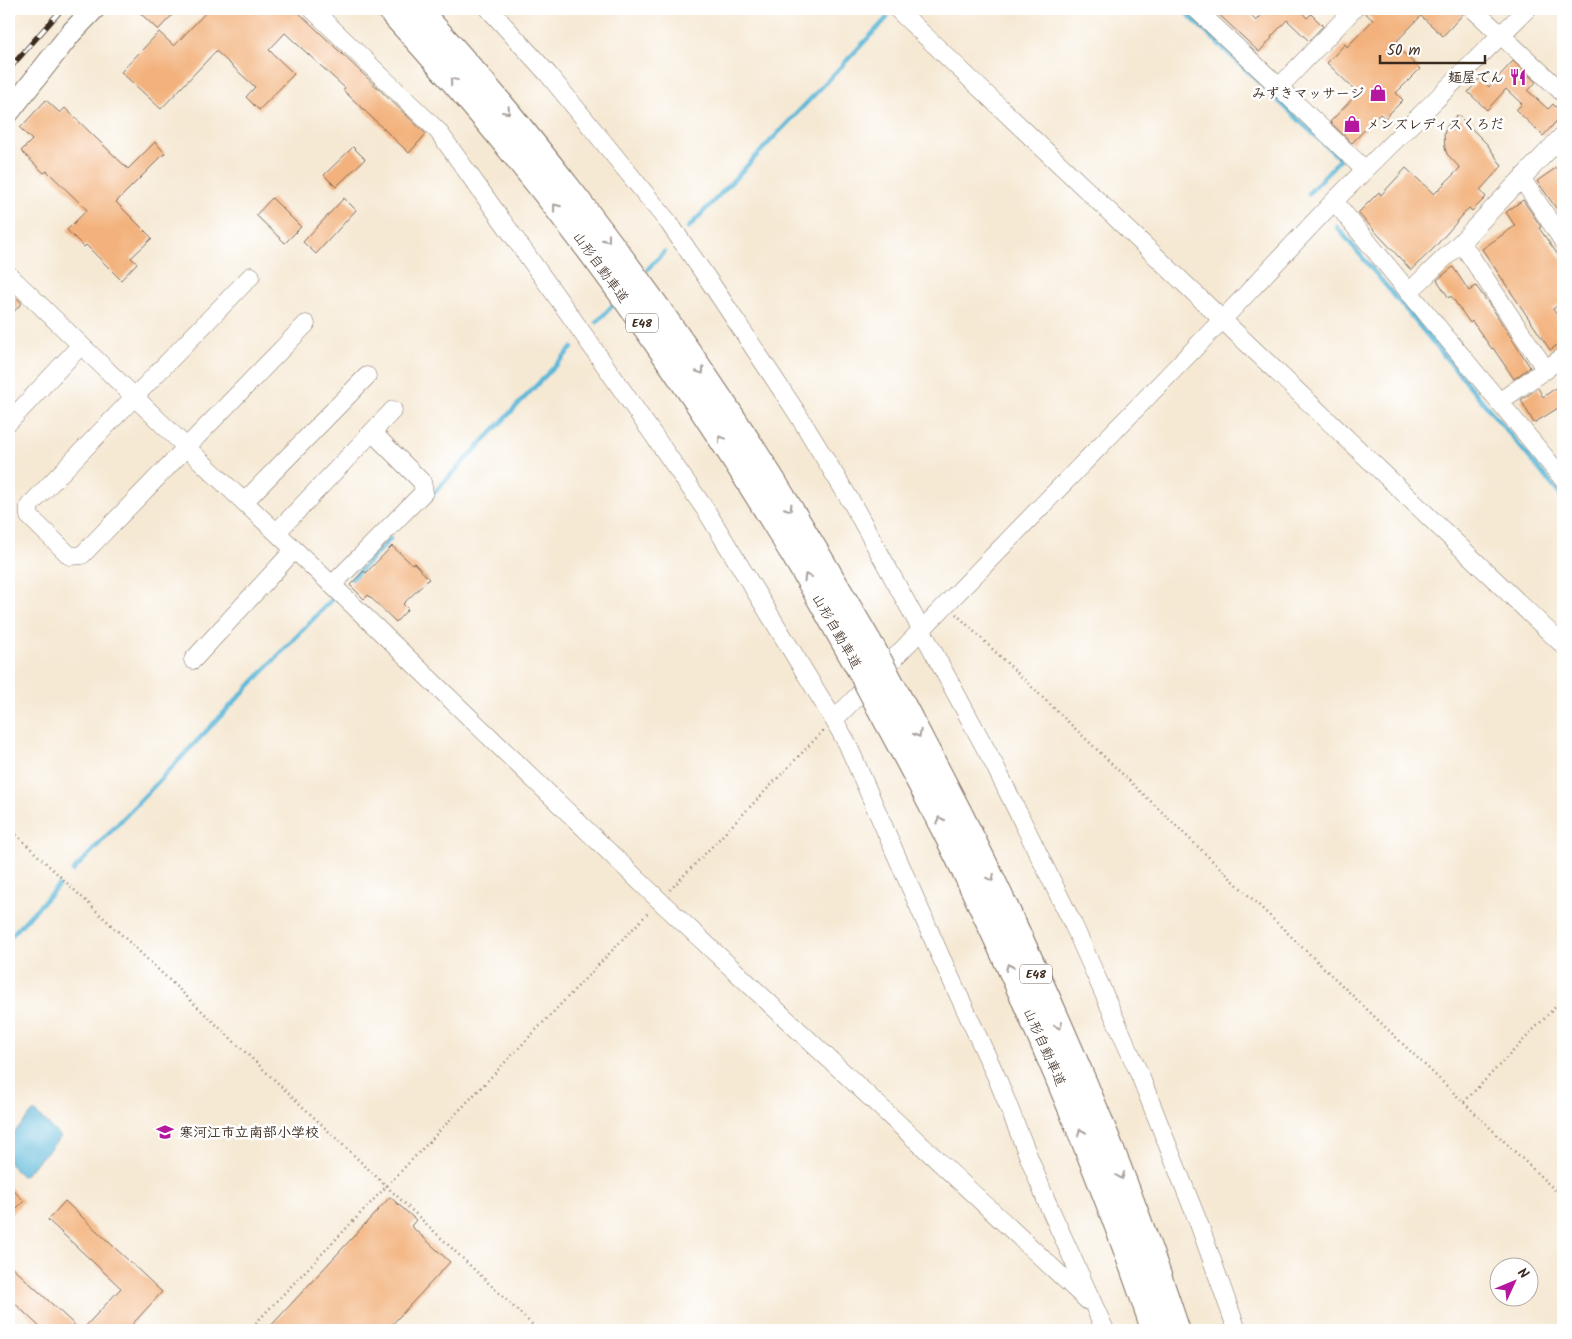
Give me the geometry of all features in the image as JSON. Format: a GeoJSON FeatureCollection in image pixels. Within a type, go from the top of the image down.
{"type":"FeatureCollection","features":[{"type":"Feature","properties":{"kind":"highway","name":"山形自動車道"},"geometry":{"type":"LineString","coordinates":[[389,9],[506,143],[599,262],[728,449],[793,553],[865,657]]}},
{"type":"Feature","properties":{"kind":"highway","name":"山形自動車道"},"geometry":{"type":"LineString","coordinates":[[417,9],[523,130],[613,246],[675,331],[744,435],[809,539],[865,657],[887,698],[941,823],[993,931],[1095,1166],[1146,1271],[1163,1321]]}},
{"type":"Feature","properties":{"kind":"main road"},"geometry":{"type":"LineString","coordinates":[[9,112],[71,32],[94,9]]}},
{"type":"Feature","properties":{"kind":"street"},"geometry":{"type":"LineString","coordinates":[[312,9],[438,131],[567,311],[707,512],[834,720],[847,742],[940,954],[997,1078],[1046,1200],[1105,1330]]}},
{"type":"Feature","properties":{"kind":"street"},"geometry":{"type":"LineString","coordinates":[[489,9],[548,74],[669,223],[797,413],[852,503],[922,629],[994,766],[1073,924],[1146,1091],[1199,1224],[1237,1330]]}},
{"type":"Feature","properties":{"kind":"street"},"geometry":{"type":"LineString","coordinates":[[897,9],[1563,645]]}},
{"type":"Feature","properties":{"kind":"street"},"geometry":{"type":"LineString","coordinates":[[1196,9],[1365,170]]}},
{"type":"Feature","properties":{"kind":"street"},"geometry":{"type":"LineString","coordinates":[[1473,9],[1563,93]]}},
{"type":"Feature","properties":{"kind":"street"},"geometry":{"type":"LineString","coordinates":[[834,720],[1334,201],[1526,9]]}},
{"type":"Feature","properties":{"kind":"street"},"geometry":{"type":"LineString","coordinates":[[1279,87],[1345,12]]}},
{"type":"Feature","properties":{"kind":"street"},"geometry":{"type":"LineString","coordinates":[[1409,292],[1461,242],[1563,135]]}},
{"type":"Feature","properties":{"kind":"street"},"geometry":{"type":"LineString","coordinates":[[1522,179],[1563,241]]}},
{"type":"Feature","properties":{"kind":"street"},"geometry":{"type":"LineString","coordinates":[[1334,201],[1563,479]]}},
{"type":"Feature","properties":{"kind":"street"},"geometry":{"type":"LineString","coordinates":[[1461,242],[1546,370]]}},
{"type":"Feature","properties":{"kind":"street"},"geometry":{"type":"LineString","coordinates":[[9,275],[660,901],[1094,1307]]}},
{"type":"Feature","properties":{"kind":"street"},"geometry":{"type":"LineString","coordinates":[[251,276],[29,506],[29,516],[70,556],[82,556],[306,324]]}},
{"type":"Feature","properties":{"kind":"street"},"geometry":{"type":"LineString","coordinates":[[9,422],[81,345]]}},
{"type":"Feature","properties":{"kind":"street"},"geometry":{"type":"LineString","coordinates":[[1499,402],[1563,357]]}},
{"type":"Feature","properties":{"kind":"street"},"geometry":{"type":"LineString","coordinates":[[244,502],[367,376]]}},
{"type":"Feature","properties":{"kind":"street"},"geometry":{"type":"LineString","coordinates":[[277,532],[393,410]]}},
{"type":"Feature","properties":{"kind":"street"},"geometry":{"type":"LineString","coordinates":[[332,585],[424,492],[422,482],[372,432]]}},
{"type":"Feature","properties":{"kind":"street"},"geometry":{"type":"LineString","coordinates":[[193,660],[294,550]]}},
{"type":"Feature","properties":{"kind":"path"},"geometry":{"type":"LineString","coordinates":[[946,604],[1563,1198]]}},
{"type":"Feature","properties":{"kind":"path"},"geometry":{"type":"LineString","coordinates":[[249,1330],[834,720]]}},
{"type":"Feature","properties":{"kind":"path"},"geometry":{"type":"LineString","coordinates":[[9,828],[538,1330]]}},
{"type":"Feature","properties":{"kind":"path"},"geometry":{"type":"LineString","coordinates":[[1464,1102],[1563,999]]}},
{"type":"Feature","properties":{"kind":"water"},"geometry":{"type":"Polygon","coordinates":[[[34,1111],[61,1137],[23,1177],[9,1164],[9,1138],[34,1111]]]}},
{"type":"Feature","properties":{"kind":"building"},"geometry":{"type":"Polygon","coordinates":[[[136,9],[178,9],[158,30],[136,9]]]}},
{"type":"Feature","properties":{"kind":"building"},"geometry":{"type":"Polygon","coordinates":[[[209,9],[295,9],[426,134],[409,153],[343,90],[345,88],[285,33],[269,50],[294,74],[259,110],[246,97],[255,87],[216,51],[161,109],[121,72],[159,32],[174,46],[209,9]]]}},
{"type":"Feature","properties":{"kind":"building"},"geometry":{"type":"Polygon","coordinates":[[[1213,9],[1244,9],[1256,21],[1268,9],[1299,9],[1307,18],[1311,14],[1323,26],[1309,41],[1287,20],[1259,52],[1213,9]]]}},
{"type":"Feature","properties":{"kind":"building"},"geometry":{"type":"Polygon","coordinates":[[[1364,9],[1458,9],[1463,14],[1443,36],[1421,16],[1394,44],[1420,69],[1396,93],[1403,100],[1385,118],[1380,114],[1352,143],[1330,122],[1358,93],[1327,63],[1345,44],[1347,47],[1373,20],[1364,12],[1364,9]]]}},
{"type":"Feature","properties":{"kind":"building"},"geometry":{"type":"Polygon","coordinates":[[[1513,61],[1536,82],[1528,91],[1548,109],[1553,104],[1563,114],[1543,136],[1516,110],[1522,104],[1506,89],[1487,110],[1468,92],[1480,78],[1489,87],[1513,61]]]}},
{"type":"Feature","properties":{"kind":"building"},"geometry":{"type":"Polygon","coordinates":[[[46,100],[60,113],[65,108],[128,169],[155,142],[165,153],[116,202],[152,238],[131,258],[137,263],[121,280],[86,245],[84,247],[67,230],[87,210],[47,171],[44,173],[21,151],[32,140],[20,128],[46,100]]]}},
{"type":"Feature","properties":{"kind":"building"},"geometry":{"type":"Polygon","coordinates":[[[1458,115],[1487,144],[1502,166],[1480,190],[1486,197],[1472,211],[1469,208],[1434,248],[1411,270],[1358,213],[1379,192],[1381,195],[1406,168],[1434,194],[1460,168],[1447,154],[1444,134],[1447,126],[1458,115]]]}},
{"type":"Feature","properties":{"kind":"building"},"geometry":{"type":"Polygon","coordinates":[[[353,147],[365,159],[336,187],[324,175],[353,147]]]}},
{"type":"Feature","properties":{"kind":"building"},"geometry":{"type":"Polygon","coordinates":[[[1563,163],[1563,218],[1537,181],[1563,163]]]}},
{"type":"Feature","properties":{"kind":"building"},"geometry":{"type":"Polygon","coordinates":[[[272,198],[301,227],[285,243],[256,215],[272,198]]]}},
{"type":"Feature","properties":{"kind":"building"},"geometry":{"type":"Polygon","coordinates":[[[344,198],[356,210],[316,254],[303,242],[344,198]]]}},
{"type":"Feature","properties":{"kind":"building"},"geometry":{"type":"Polygon","coordinates":[[[1523,200],[1541,227],[1539,228],[1563,262],[1563,301],[1553,309],[1563,324],[1563,341],[1550,350],[1482,249],[1515,226],[1506,212],[1523,200]]]}},
{"type":"Feature","properties":{"kind":"building"},"geometry":{"type":"Polygon","coordinates":[[[1453,267],[1469,291],[1476,286],[1530,367],[1514,379],[1472,321],[1470,323],[1437,280],[1453,267]]]}},
{"type":"Feature","properties":{"kind":"building"},"geometry":{"type":"Polygon","coordinates":[[[9,290],[22,303],[9,317],[9,290]]]}},
{"type":"Feature","properties":{"kind":"building"},"geometry":{"type":"Polygon","coordinates":[[[1563,383],[1563,405],[1534,423],[1521,400],[1538,388],[1543,397],[1563,383]]]}},
{"type":"Feature","properties":{"kind":"building"},"geometry":{"type":"Polygon","coordinates":[[[392,546],[412,564],[414,563],[429,579],[403,604],[408,609],[396,622],[368,595],[364,599],[350,585],[364,571],[366,573],[392,546]]]}},
{"type":"Feature","properties":{"kind":"building"},"geometry":{"type":"Polygon","coordinates":[[[9,1186],[24,1201],[9,1216],[9,1186]]]}},
{"type":"Feature","properties":{"kind":"building"},"geometry":{"type":"Polygon","coordinates":[[[390,1197],[416,1220],[411,1226],[450,1262],[387,1330],[267,1330],[390,1197]]]}},
{"type":"Feature","properties":{"kind":"building"},"geometry":{"type":"Polygon","coordinates":[[[65,1201],[162,1292],[127,1330],[82,1330],[121,1288],[48,1220],[65,1201]]]}},
{"type":"Feature","properties":{"kind":"building"},"geometry":{"type":"Polygon","coordinates":[[[9,1264],[80,1330],[43,1330],[9,1298],[9,1264]]]}},
{"type":"Feature","properties":{"kind":"waterway"},"geometry":{"type":"LineString","coordinates":[[1182,9],[1340,159],[1309,193]]}},
{"type":"Feature","properties":{"kind":"waterway"},"geometry":{"type":"LineString","coordinates":[[688,228],[887,18]]}},
{"type":"Feature","properties":{"kind":"waterway"},"geometry":{"type":"LineString","coordinates":[[1337,227],[1563,498]]}},
{"type":"Feature","properties":{"kind":"waterway"},"geometry":{"type":"LineString","coordinates":[[648,269],[664,252]]}},
{"type":"Feature","properties":{"kind":"waterway"},"geometry":{"type":"LineString","coordinates":[[597,322],[612,306]]}},
{"type":"Feature","properties":{"kind":"waterway"},"geometry":{"type":"LineString","coordinates":[[430,497],[572,348]]}},
{"type":"Feature","properties":{"kind":"waterway"},"geometry":{"type":"LineString","coordinates":[[352,579],[390,539]]}},
{"type":"Feature","properties":{"kind":"waterway"},"geometry":{"type":"LineString","coordinates":[[73,871],[336,595]]}},
{"type":"Feature","properties":{"kind":"waterway"},"geometry":{"type":"LineString","coordinates":[[9,938],[58,886]]}},
{"type":"Feature","properties":{"kind":"railway"},"geometry":{"type":"LineString","coordinates":[[9,69],[62,9]]}},
{"type":"Feature","properties":{"kind":"place","name":"麺屋でん"},"geometry":{"type":"Point","coordinates":[1518,77]}},
{"type":"Feature","properties":{"kind":"place","name":"みずきマッサージ"},"geometry":{"type":"Point","coordinates":[1378,93]}},
{"type":"Feature","properties":{"kind":"place","name":"メンズレディスくろだ"},"geometry":{"type":"Point","coordinates":[1352,124]}},
{"type":"Feature","properties":{"kind":"place","name":"寒河江市立南部小学校"},"geometry":{"type":"Point","coordinates":[165,1132]}}]}
